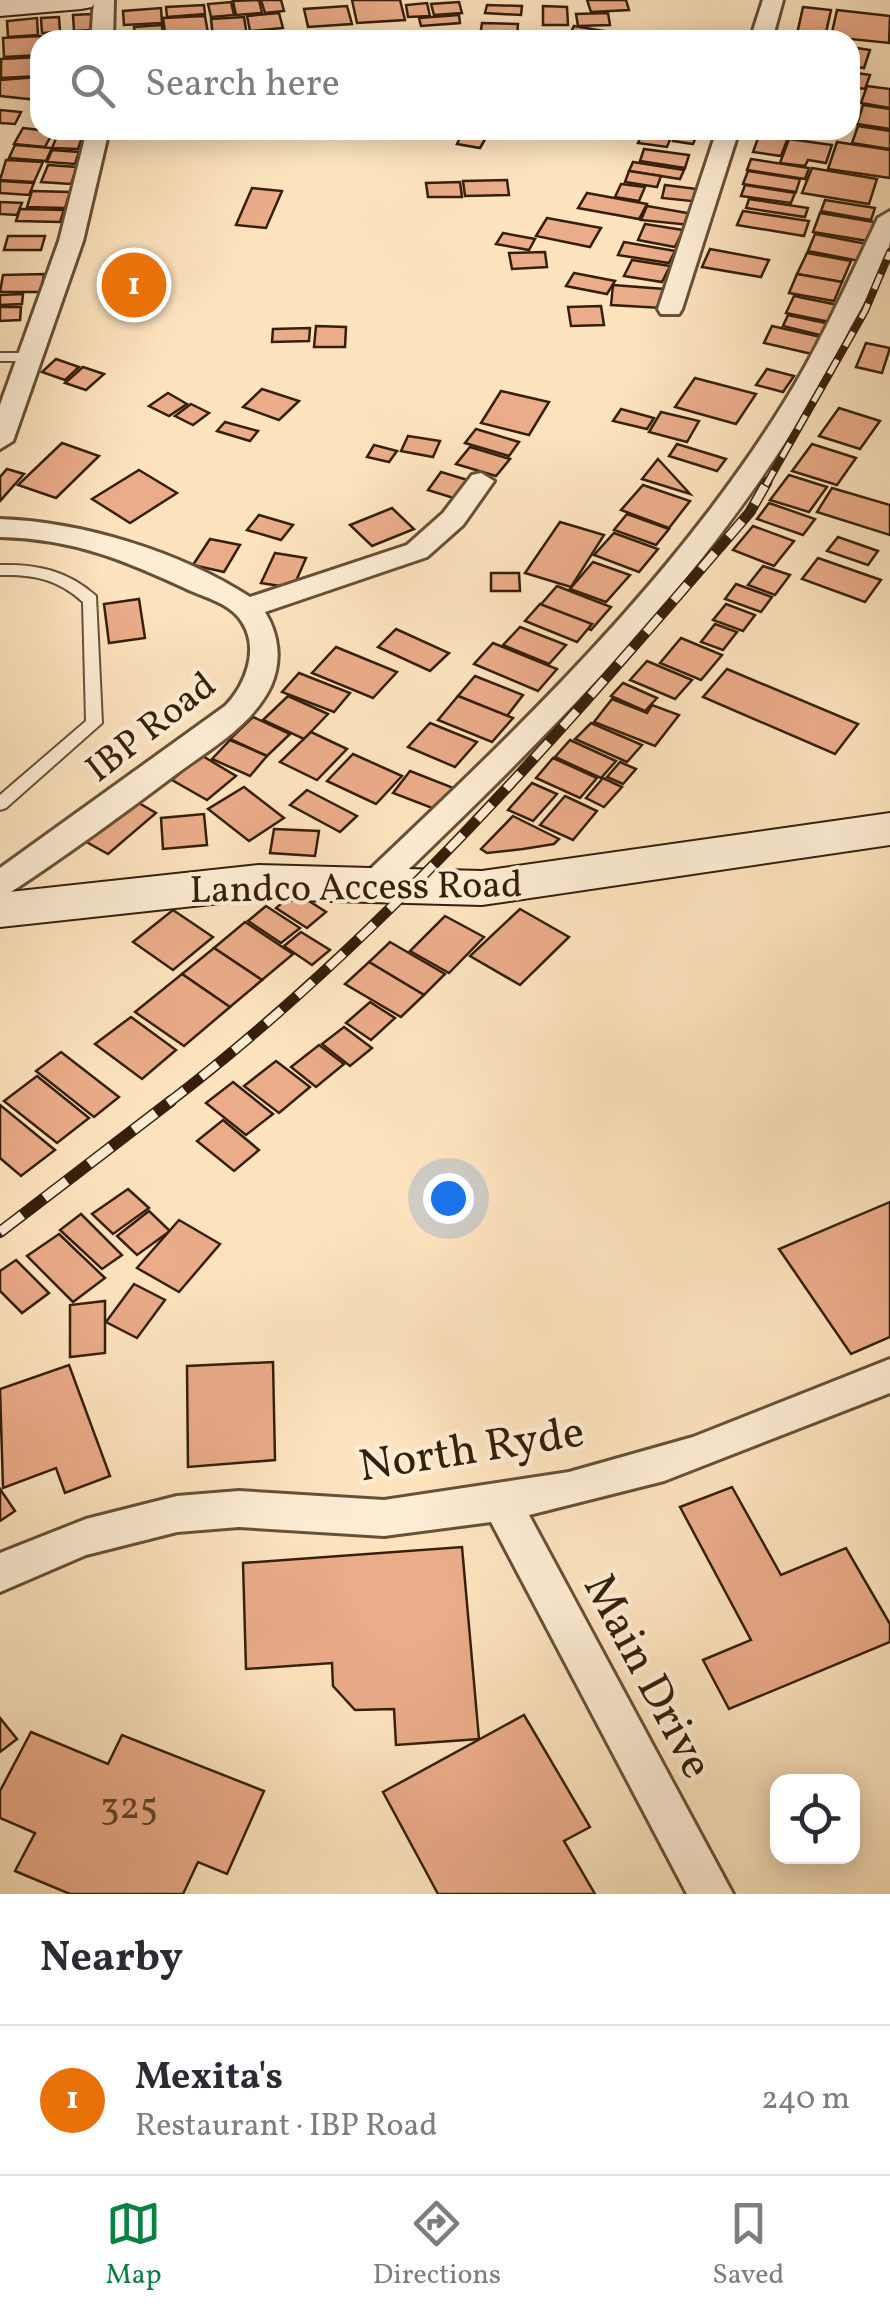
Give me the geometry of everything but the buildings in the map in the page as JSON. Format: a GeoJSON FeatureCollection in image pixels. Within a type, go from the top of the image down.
{"type":"FeatureCollection","features":[{"type":"Feature","properties":{"kind":"street"},"geometry":{"type":"LineString","coordinates":[[0,8],[81,0]]}},
{"type":"Feature","properties":{"kind":"street"},"geometry":{"type":"LineString","coordinates":[[102,30],[104,0]]}},
{"type":"Feature","properties":{"kind":"street"},"geometry":{"type":"LineString","coordinates":[[764,30],[773,0]]}},
{"type":"Feature","properties":{"kind":"street"},"geometry":{"type":"LineString","coordinates":[[0,441],[71,241],[97,140]]}},
{"type":"Feature","properties":{"kind":"street"},"geometry":{"type":"LineString","coordinates":[[670,308],[725,140]]}},
{"type":"Feature","properties":{"kind":"street"},"geometry":{"type":"LineString","coordinates":[[374,884],[563,701],[697,546],[798,400],[890,218]]}},
{"type":"Feature","properties":{"kind":"street"},"geometry":{"type":"LineString","coordinates":[[0,528],[51,529],[85,535],[192,580],[245,609],[417,551],[453,520],[481,481]]}},
{"type":"Feature","properties":{"kind":"street","name":"IBP Road"},"geometry":{"type":"LineString","coordinates":[[0,884],[89,824],[216,729],[250,698],[262,674],[263,640],[255,617],[245,609]]}},
{"type":"Feature","properties":{"kind":"street","name":"Landco Access Road"},"geometry":{"type":"LineString","coordinates":[[0,910],[259,882],[482,888],[890,829]]}},
{"type":"Feature","properties":{"kind":"street","name":"North Ryde"},"geometry":{"type":"LineString","coordinates":[[0,1573],[45,1551],[161,1515],[240,1508],[320,1517],[400,1517],[502,1502],[664,1464],[890,1376]]}},
{"type":"Feature","properties":{"kind":"street","name":"Main Drive"},"geometry":{"type":"LineString","coordinates":[[502,1502],[599,1691],[711,1894]]}},
{"type":"Feature","properties":{"kind":"lane"},"geometry":{"type":"LineString","coordinates":[[0,357],[30,357]]}},
{"type":"Feature","properties":{"kind":"lane"},"geometry":{"type":"LineString","coordinates":[[0,570],[28,568],[56,574],[73,582],[91,600],[94,724],[0,804]]}},
{"type":"Feature","properties":{"kind":"railway"},"geometry":{"type":"LineString","coordinates":[[766,485],[865,311],[890,252]]}},
{"type":"Feature","properties":{"kind":"railway"},"geometry":{"type":"LineString","coordinates":[[168,1103],[327,969],[474,823],[750,512],[767,482]]}},
{"type":"Feature","properties":{"kind":"railway"},"geometry":{"type":"LineString","coordinates":[[0,1232],[171,1101]]}},
{"type":"Feature","properties":{"kind":"place","name":"Mexita's"},"geometry":{"type":"Point","coordinates":[134,285]}}]}
